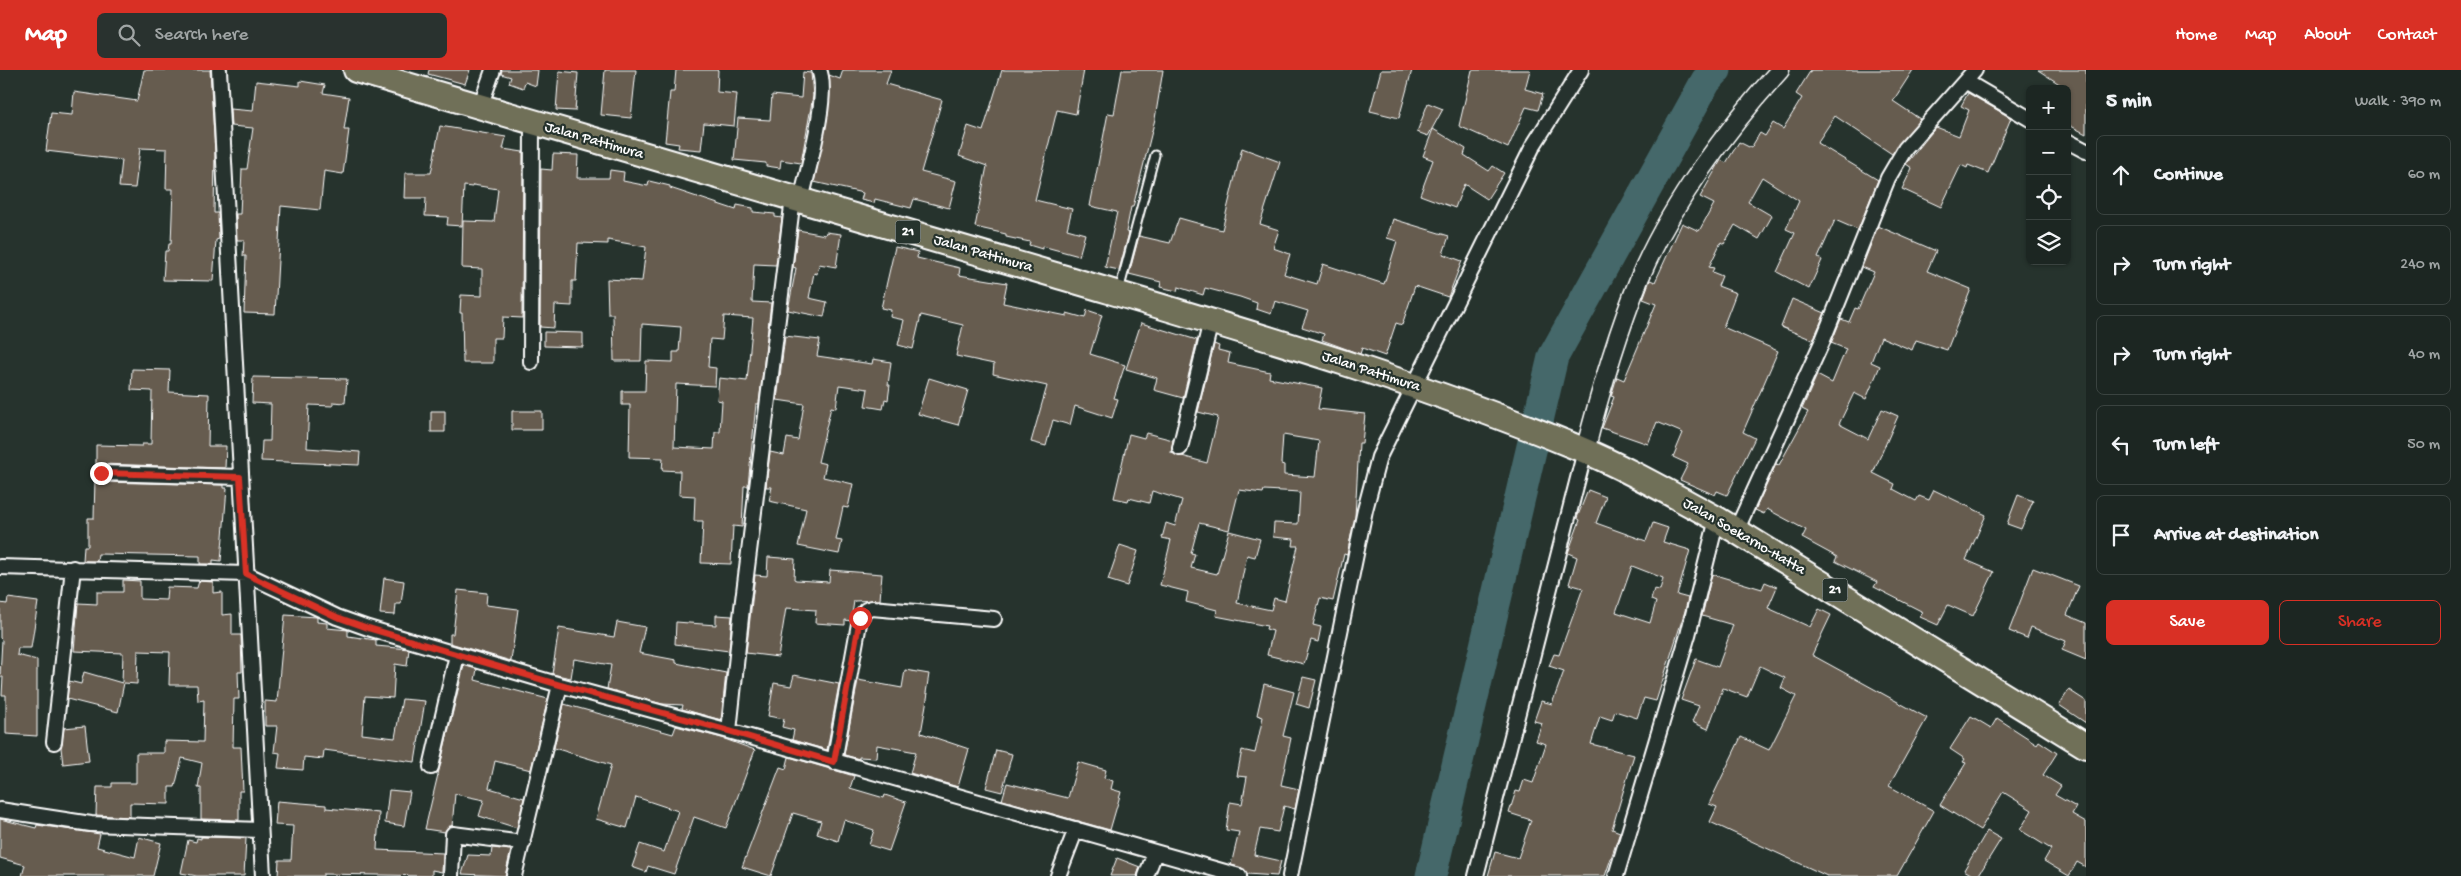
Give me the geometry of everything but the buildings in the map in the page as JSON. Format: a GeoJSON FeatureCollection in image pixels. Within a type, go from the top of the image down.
{"type":"FeatureCollection","features":[{"type":"Feature","properties":{"kind":"highway","name":"Jalan Pattimura"},"geometry":{"type":"LineString","coordinates":[[356,70],[532,124],[1211,321],[1415,386],[1581,449]]}},
{"type":"Feature","properties":{"kind":"highway","name":"Jalan Soekarno-Hatta"},"geometry":{"type":"LineString","coordinates":[[1581,449],[1726,525],[1920,642],[2086,746]]}},
{"type":"Feature","properties":{"kind":"street"},"geometry":{"type":"LineString","coordinates":[[219,70],[263,876]]}},
{"type":"Feature","properties":{"kind":"street"},"geometry":{"type":"LineString","coordinates":[[480,107],[493,70]]}},
{"type":"Feature","properties":{"kind":"street"},"geometry":{"type":"LineString","coordinates":[[729,731],[742,608],[797,200],[821,102],[822,77],[819,70]]}},
{"type":"Feature","properties":{"kind":"street"},"geometry":{"type":"LineString","coordinates":[[1290,876],[1371,483],[1379,457],[1391,429],[1415,386],[1533,146],[1581,70]]}},
{"type":"Feature","properties":{"kind":"street"},"geometry":{"type":"LineString","coordinates":[[1476,876],[1581,449],[1620,332],[1641,277],[1659,240],[1729,130],[1780,70]]}},
{"type":"Feature","properties":{"kind":"street"},"geometry":{"type":"LineString","coordinates":[[1616,876],[1688,635],[1726,525],[1823,340],[1888,178],[1905,149],[1975,70]]}},
{"type":"Feature","properties":{"kind":"street"},"geometry":{"type":"LineString","coordinates":[[1965,81],[2026,117]]}},
{"type":"Feature","properties":{"kind":"street"},"geometry":{"type":"LineString","coordinates":[[531,362],[532,124]]}},
{"type":"Feature","properties":{"kind":"street"},"geometry":{"type":"LineString","coordinates":[[2071,143],[2086,152]]}},
{"type":"Feature","properties":{"kind":"street"},"geometry":{"type":"LineString","coordinates":[[1180,448],[1211,321]]}},
{"type":"Feature","properties":{"kind":"street"},"geometry":{"type":"LineString","coordinates":[[101,473],[240,477]]}},
{"type":"Feature","properties":{"kind":"street"},"geometry":{"type":"LineString","coordinates":[[0,567],[246,574],[337,617],[457,654],[560,685],[1239,876]]}},
{"type":"Feature","properties":{"kind":"street"},"geometry":{"type":"LineString","coordinates":[[54,742],[73,568]]}},
{"type":"Feature","properties":{"kind":"street"},"geometry":{"type":"LineString","coordinates":[[834,762],[860,618],[866,610],[872,608],[994,619]]}},
{"type":"Feature","properties":{"kind":"street"},"geometry":{"type":"LineString","coordinates":[[431,767],[457,654]]}},
{"type":"Feature","properties":{"kind":"street"},"geometry":{"type":"LineString","coordinates":[[514,876],[560,685]]}},
{"type":"Feature","properties":{"kind":"street"},"geometry":{"type":"LineString","coordinates":[[0,810],[91,824],[260,830]]}},
{"type":"Feature","properties":{"kind":"street"},"geometry":{"type":"LineString","coordinates":[[1058,876],[1076,829]]}},
{"type":"Feature","properties":{"kind":"street"},"geometry":{"type":"LineString","coordinates":[[451,876],[453,834],[523,842]]}},
{"type":"Feature","properties":{"kind":"street"},"geometry":{"type":"LineString","coordinates":[[1146,876],[1155,853]]}},
{"type":"Feature","properties":{"kind":"lane"},"geometry":{"type":"LineString","coordinates":[[1118,294],[1155,155]]}},
{"type":"Feature","properties":{"kind":"waterway"},"geometry":{"type":"LineString","coordinates":[[1431,876],[1553,357],[1706,81],[1716,70]]}},
{"type":"Feature","properties":{"kind":"route"},"geometry":{"type":"LineString","coordinates":[[101,473],[240,477],[246,574],[337,617],[560,685],[834,762],[860,618]]}}]}
